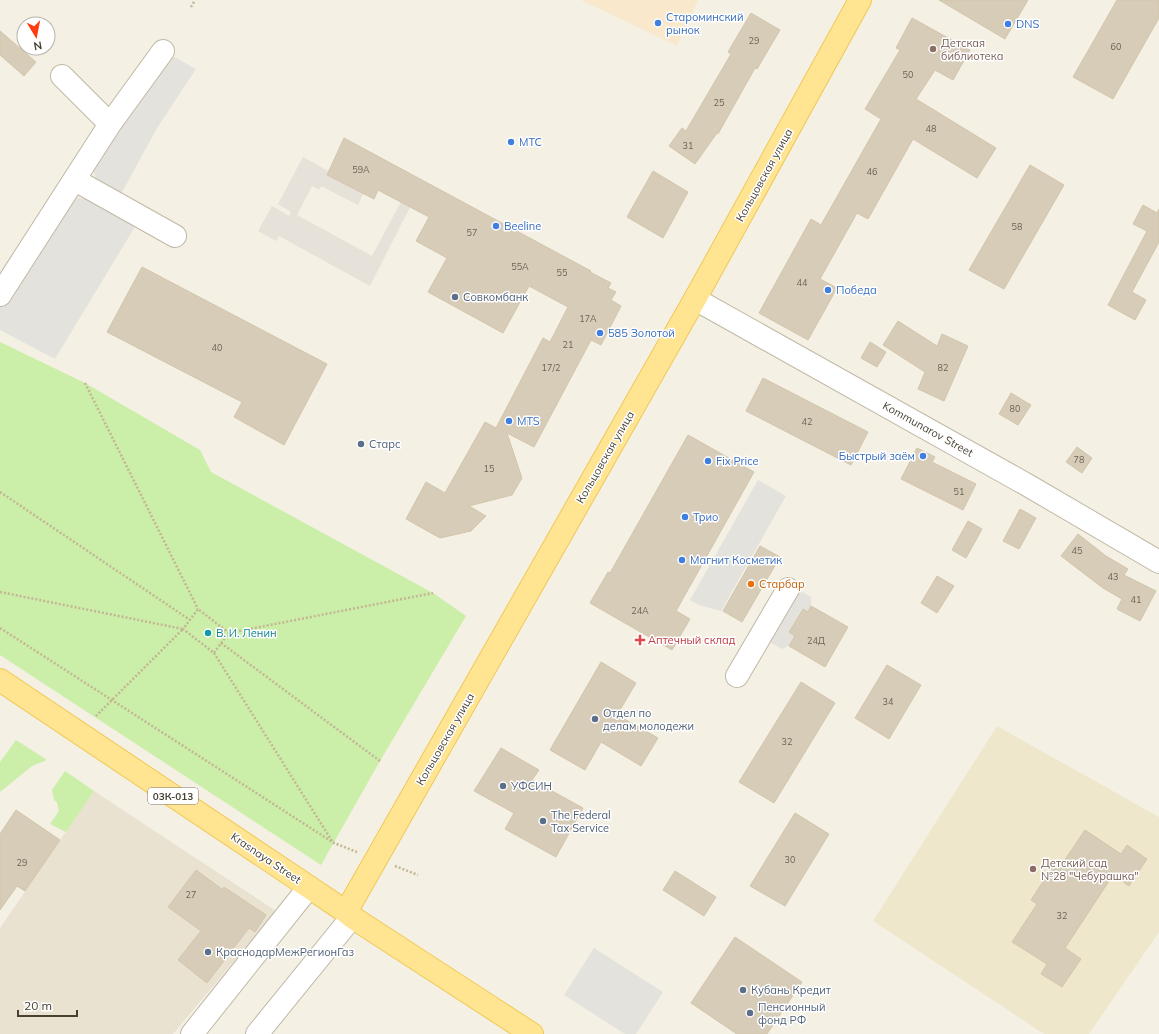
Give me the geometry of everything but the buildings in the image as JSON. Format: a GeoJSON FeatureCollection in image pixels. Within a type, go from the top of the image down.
{"type":"FeatureCollection","features":[{"type":"Feature","properties":{"kind":"main road","name":"Кольцовская улица"},"geometry":{"type":"LineString","coordinates":[[349,915],[695,299],[860,0]]}},
{"type":"Feature","properties":{"kind":"main road","name":"Krasnaya Street"},"geometry":{"type":"LineString","coordinates":[[0,680],[349,915],[532,1034]]}},
{"type":"Feature","properties":{"kind":"street"},"geometry":{"type":"LineString","coordinates":[[0,295],[110,124],[163,51]]}},
{"type":"Feature","properties":{"kind":"street"},"geometry":{"type":"LineString","coordinates":[[62,76],[110,124]]}},
{"type":"Feature","properties":{"kind":"street"},"geometry":{"type":"LineString","coordinates":[[74,180],[175,236]]}},
{"type":"Feature","properties":{"kind":"street","name":"Kommunarov Street"},"geometry":{"type":"LineString","coordinates":[[695,299],[1029,486],[1159,562]]}},
{"type":"Feature","properties":{"kind":"street"},"geometry":{"type":"LineString","coordinates":[[737,676],[788,589]]}},
{"type":"Feature","properties":{"kind":"street"},"geometry":{"type":"LineString","coordinates":[[192,1034],[309,887]]}},
{"type":"Feature","properties":{"kind":"street","name":"Кольцовская улица"},"geometry":{"type":"LineString","coordinates":[[258,1034],[349,915]]}},
{"type":"Feature","properties":{"kind":"path"},"geometry":{"type":"LineString","coordinates":[[191,7],[195,0]]}},
{"type":"Feature","properties":{"kind":"path"},"geometry":{"type":"LineString","coordinates":[[85,383],[198,609],[228,633]]}},
{"type":"Feature","properties":{"kind":"path"},"geometry":{"type":"LineString","coordinates":[[0,492],[190,620]]}},
{"type":"Feature","properties":{"kind":"path"},"geometry":{"type":"LineString","coordinates":[[0,592],[183,629],[214,653],[334,844],[0,628]]}},
{"type":"Feature","properties":{"kind":"path"},"geometry":{"type":"LineString","coordinates":[[214,653],[228,633],[433,593]]}},
{"type":"Feature","properties":{"kind":"path"},"geometry":{"type":"LineString","coordinates":[[95,717],[183,629],[198,609]]}},
{"type":"Feature","properties":{"kind":"path"},"geometry":{"type":"LineString","coordinates":[[221,643],[380,760]]}},
{"type":"Feature","properties":{"kind":"shaded area","name":"Староминский рынок"},"geometry":{"type":"Polygon","coordinates":[[[581,0],[698,0],[677,46],[581,0]]]}},
{"type":"Feature","properties":{"kind":"shaded area"},"geometry":{"type":"Polygon","coordinates":[[[163,51],[196,69],[157,128],[120,196],[98,185],[89,157],[163,51]]]}},
{"type":"Feature","properties":{"kind":"shaded area"},"geometry":{"type":"Polygon","coordinates":[[[303,157],[328,171],[327,175],[363,194],[358,205],[321,186],[319,190],[312,186],[297,215],[372,256],[401,202],[410,207],[370,286],[279,236],[276,241],[258,231],[272,206],[289,216],[291,212],[278,204],[303,157]]]}},
{"type":"Feature","properties":{"kind":"shaded area"},"geometry":{"type":"Polygon","coordinates":[[[63,197],[93,199],[136,225],[55,359],[0,330],[0,295],[63,197]]]}},
{"type":"Feature","properties":{"kind":"shaded area"},"geometry":{"type":"Polygon","coordinates":[[[758,480],[786,496],[721,611],[699,605],[690,600],[758,480]]]}},
{"type":"Feature","properties":{"kind":"shaded area"},"geometry":{"type":"Polygon","coordinates":[[[782,580],[811,597],[811,606],[808,612],[802,609],[789,631],[795,636],[789,646],[782,649],[751,632],[782,580]]]}},
{"type":"Feature","properties":{"kind":"shaded area","name":"Детский сад №28 \"Чебурашка\""},"geometry":{"type":"Polygon","coordinates":[[[997,726],[1159,817],[1159,932],[1089,1034],[1044,1034],[873,921],[997,726]]]}},
{"type":"Feature","properties":{"kind":"shaded area"},"geometry":{"type":"Polygon","coordinates":[[[94,791],[276,911],[173,1034],[0,1034],[0,928],[94,791]]]}},
{"type":"Feature","properties":{"kind":"shaded area"},"geometry":{"type":"Polygon","coordinates":[[[594,948],[663,992],[636,1034],[625,1034],[564,995],[594,948]]]}},
{"type":"Feature","properties":{"kind":"green space"},"geometry":{"type":"Polygon","coordinates":[[[0,342],[85,383],[200,450],[211,472],[433,593],[466,616],[380,761],[321,865],[0,655],[0,342]]]}},
{"type":"Feature","properties":{"kind":"green space"},"geometry":{"type":"Polygon","coordinates":[[[16,740],[47,760],[32,766],[0,792],[0,762],[16,740]]]}},
{"type":"Feature","properties":{"kind":"green space"},"geometry":{"type":"Polygon","coordinates":[[[65,771],[94,791],[66,832],[50,824],[59,811],[57,802],[54,800],[52,790],[65,771]]]}},
{"type":"Feature","properties":{"kind":"place","name":"Староминский рынок"},"geometry":{"type":"Point","coordinates":[658,23]}},
{"type":"Feature","properties":{"kind":"place","name":"DNS"},"geometry":{"type":"Point","coordinates":[1008,24]}},
{"type":"Feature","properties":{"kind":"place","name":"Детская библиотека"},"geometry":{"type":"Point","coordinates":[933,49]}},
{"type":"Feature","properties":{"kind":"place","name":"МТС"},"geometry":{"type":"Point","coordinates":[511,142]}},
{"type":"Feature","properties":{"kind":"place","name":"Beeline"},"geometry":{"type":"Point","coordinates":[496,226]}},
{"type":"Feature","properties":{"kind":"place","name":"Победа"},"geometry":{"type":"Point","coordinates":[828,290]}},
{"type":"Feature","properties":{"kind":"place","name":"Совкомбанк"},"geometry":{"type":"Point","coordinates":[455,297]}},
{"type":"Feature","properties":{"kind":"place","name":"585 Золотой"},"geometry":{"type":"Point","coordinates":[600,333]}},
{"type":"Feature","properties":{"kind":"place","name":"MTS"},"geometry":{"type":"Point","coordinates":[509,421]}},
{"type":"Feature","properties":{"kind":"place","name":"Старс"},"geometry":{"type":"Point","coordinates":[361,444]}},
{"type":"Feature","properties":{"kind":"place","name":"Быстрый заём"},"geometry":{"type":"Point","coordinates":[923,456]}},
{"type":"Feature","properties":{"kind":"place","name":"Fix Price"},"geometry":{"type":"Point","coordinates":[708,461]}},
{"type":"Feature","properties":{"kind":"place","name":"Трио"},"geometry":{"type":"Point","coordinates":[685,517]}},
{"type":"Feature","properties":{"kind":"place","name":"Магнит Косметик"},"geometry":{"type":"Point","coordinates":[682,560]}},
{"type":"Feature","properties":{"kind":"place","name":"Старбар"},"geometry":{"type":"Point","coordinates":[751,584]}},
{"type":"Feature","properties":{"kind":"place","name":"В. И. Ленин"},"geometry":{"type":"Point","coordinates":[208,633]}},
{"type":"Feature","properties":{"kind":"place","name":"Аптечный склад"},"geometry":{"type":"Point","coordinates":[640,640]}},
{"type":"Feature","properties":{"kind":"place","name":"Отдел по делам молодежи"},"geometry":{"type":"Point","coordinates":[595,719]}},
{"type":"Feature","properties":{"kind":"place","name":"УФСИН"},"geometry":{"type":"Point","coordinates":[503,786]}},
{"type":"Feature","properties":{"kind":"place","name":"The Federal Tax Service"},"geometry":{"type":"Point","coordinates":[543,821]}},
{"type":"Feature","properties":{"kind":"place","name":"Детский сад №28 \"Чебурашка\""},"geometry":{"type":"Point","coordinates":[1033,869]}},
{"type":"Feature","properties":{"kind":"place","name":"КраснодарМежРегионГаз"},"geometry":{"type":"Point","coordinates":[208,952]}},
{"type":"Feature","properties":{"kind":"place","name":"Кубань Кредит"},"geometry":{"type":"Point","coordinates":[743,990]}},
{"type":"Feature","properties":{"kind":"place","name":"Пенсионный фонд РФ"},"geometry":{"type":"Point","coordinates":[750,1013]}}]}
